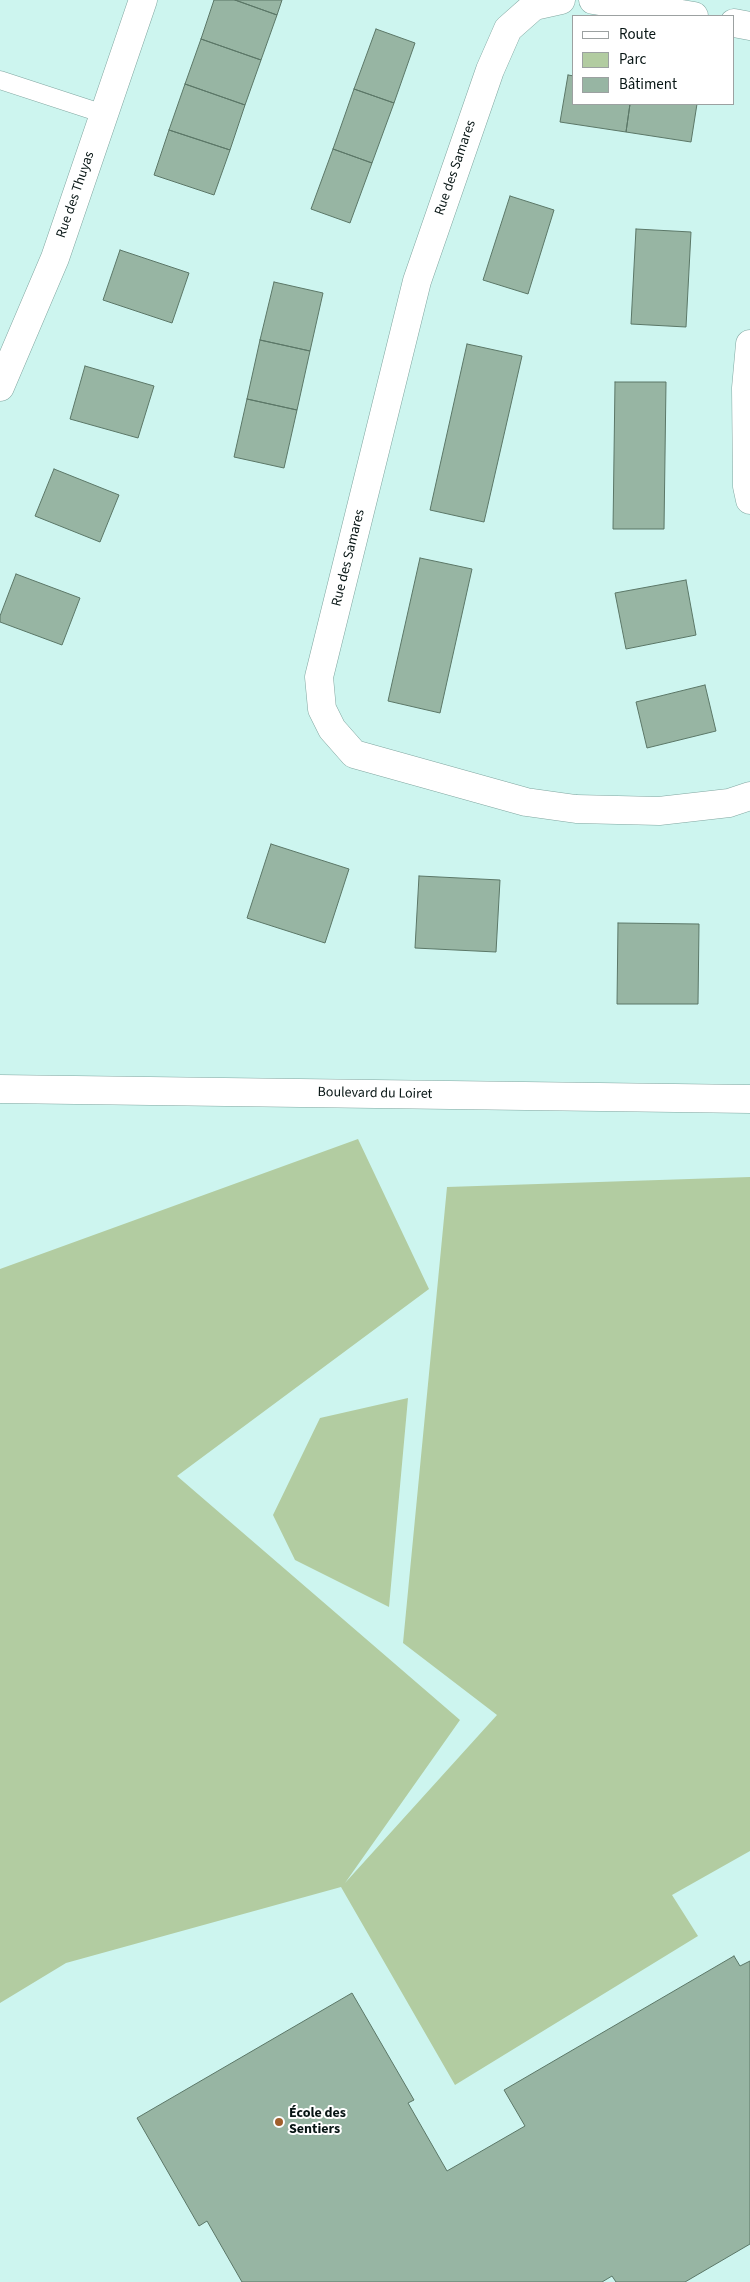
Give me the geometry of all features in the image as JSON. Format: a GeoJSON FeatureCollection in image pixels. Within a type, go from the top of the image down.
{"type":"FeatureCollection","features":[{"type":"Feature","properties":{"kind":"street","name":"Rue des Thuyas"},"geometry":{"type":"LineString","coordinates":[[1,383],[55,258],[143,0]]}},
{"type":"Feature","properties":{"kind":"street","name":"Rue des Samares"},"geometry":{"type":"LineString","coordinates":[[561,0],[534,6],[508,29],[490,70],[417,281],[319,677],[322,708],[332,729],[354,754],[526,802],[576,808],[659,811],[729,803],[750,796]]}},
{"type":"Feature","properties":{"kind":"street"},"geometry":{"type":"LineString","coordinates":[[593,0],[688,15]]}},
{"type":"Feature","properties":{"kind":"street"},"geometry":{"type":"LineString","coordinates":[[735,23],[750,26]]}},
{"type":"Feature","properties":{"kind":"street"},"geometry":{"type":"LineString","coordinates":[[750,344],[746,388],[747,486],[750,500]]}},
{"type":"Feature","properties":{"kind":"street","name":"Boulevard du Loiret"},"geometry":{"type":"LineString","coordinates":[[0,1089],[750,1099]]}},
{"type":"Feature","properties":{"kind":"lane"},"geometry":{"type":"LineString","coordinates":[[0,80],[104,114]]}},
{"type":"Feature","properties":{"kind":"green space"},"geometry":{"type":"Polygon","coordinates":[[[358,1139],[429,1289],[177,1476],[460,1720],[345,1883],[497,1715],[403,1643],[447,1187],[750,1177],[750,1851],[672,1895],[698,1936],[455,2085],[341,1887],[66,1963],[0,2003],[0,1269],[358,1139]]]}},
{"type":"Feature","properties":{"kind":"green space"},"geometry":{"type":"Polygon","coordinates":[[[408,1398],[389,1607],[295,1560],[273,1515],[320,1418],[408,1398]]]}},
{"type":"Feature","properties":{"kind":"building"},"geometry":{"type":"Polygon","coordinates":[[[214,0],[235,0],[277,15],[261,60],[201,39],[214,0]]]}},
{"type":"Feature","properties":{"kind":"building"},"geometry":{"type":"Polygon","coordinates":[[[235,0],[282,0],[277,15],[235,0]]]}},
{"type":"Feature","properties":{"kind":"building"},"geometry":{"type":"Polygon","coordinates":[[[376,29],[415,43],[394,103],[354,89],[376,29]]]}},
{"type":"Feature","properties":{"kind":"building"},"geometry":{"type":"Polygon","coordinates":[[[201,39],[261,60],[245,105],[185,84],[201,39]]]}},
{"type":"Feature","properties":{"kind":"building"},"geometry":{"type":"Polygon","coordinates":[[[568,75],[572,76],[572,105],[630,105],[626,132],[560,122],[568,75]]]}},
{"type":"Feature","properties":{"kind":"building"},"geometry":{"type":"Polygon","coordinates":[[[185,84],[245,105],[230,150],[169,130],[185,84]]]}},
{"type":"Feature","properties":{"kind":"building"},"geometry":{"type":"Polygon","coordinates":[[[354,89],[394,103],[372,163],[333,149],[354,89]]]}},
{"type":"Feature","properties":{"kind":"building"},"geometry":{"type":"Polygon","coordinates":[[[630,105],[697,105],[691,142],[626,132],[630,105]]]}},
{"type":"Feature","properties":{"kind":"building"},"geometry":{"type":"Polygon","coordinates":[[[169,130],[230,150],[214,195],[154,175],[169,130]]]}},
{"type":"Feature","properties":{"kind":"building"},"geometry":{"type":"Polygon","coordinates":[[[333,149],[372,163],[350,223],[311,209],[333,149]]]}},
{"type":"Feature","properties":{"kind":"building"},"geometry":{"type":"Polygon","coordinates":[[[510,196],[554,210],[528,294],[483,280],[510,196]]]}},
{"type":"Feature","properties":{"kind":"building"},"geometry":{"type":"Polygon","coordinates":[[[636,229],[691,232],[686,327],[631,324],[636,229]]]}},
{"type":"Feature","properties":{"kind":"building"},"geometry":{"type":"Polygon","coordinates":[[[120,250],[189,273],[172,323],[103,300],[120,250]]]}},
{"type":"Feature","properties":{"kind":"building"},"geometry":{"type":"Polygon","coordinates":[[[274,282],[323,293],[310,351],[260,340],[274,282]]]}},
{"type":"Feature","properties":{"kind":"building"},"geometry":{"type":"Polygon","coordinates":[[[260,340],[310,351],[297,410],[247,399],[260,340]]]}},
{"type":"Feature","properties":{"kind":"building"},"geometry":{"type":"Polygon","coordinates":[[[467,344],[522,356],[484,522],[430,510],[467,344]]]}},
{"type":"Feature","properties":{"kind":"building"},"geometry":{"type":"Polygon","coordinates":[[[85,366],[154,386],[138,438],[70,419],[85,366]]]}},
{"type":"Feature","properties":{"kind":"building"},"geometry":{"type":"Polygon","coordinates":[[[615,382],[666,382],[664,529],[613,529],[615,382]]]}},
{"type":"Feature","properties":{"kind":"building"},"geometry":{"type":"Polygon","coordinates":[[[247,399],[297,410],[284,468],[234,457],[247,399]]]}},
{"type":"Feature","properties":{"kind":"building"},"geometry":{"type":"Polygon","coordinates":[[[54,469],[119,495],[100,542],[35,516],[54,469]]]}},
{"type":"Feature","properties":{"kind":"building"},"geometry":{"type":"Polygon","coordinates":[[[420,558],[472,569],[440,713],[388,701],[420,558]]]}},
{"type":"Feature","properties":{"kind":"building"},"geometry":{"type":"Polygon","coordinates":[[[16,574],[80,598],[62,645],[0,622],[0,616],[16,574]]]}},
{"type":"Feature","properties":{"kind":"building"},"geometry":{"type":"Polygon","coordinates":[[[686,580],[696,635],[626,649],[615,593],[686,580]]]}},
{"type":"Feature","properties":{"kind":"building"},"geometry":{"type":"Polygon","coordinates":[[[705,685],[716,731],[647,748],[636,702],[705,685]]]}},
{"type":"Feature","properties":{"kind":"building"},"geometry":{"type":"Polygon","coordinates":[[[271,844],[349,869],[325,943],[247,918],[271,844]]]}},
{"type":"Feature","properties":{"kind":"building"},"geometry":{"type":"Polygon","coordinates":[[[419,876],[500,880],[496,952],[415,948],[419,876]]]}},
{"type":"Feature","properties":{"kind":"building"},"geometry":{"type":"Polygon","coordinates":[[[618,923],[699,924],[698,1004],[617,1004],[618,923]]]}},
{"type":"Feature","properties":{"kind":"building","name":"École des Sentiers"},"geometry":{"type":"Polygon","coordinates":[[[734,1956],[740,1966],[750,1961],[750,2244],[685,2282],[616,2282],[612,2276],[602,2282],[242,2282],[207,2221],[199,2226],[137,2118],[352,1993],[414,2100],[408,2103],[447,2171],[525,2126],[504,2090],[734,1956]]]}},
{"type":"Feature","properties":{"kind":"place","name":"École des Sentiers"},"geometry":{"type":"Point","coordinates":[279,2122]}}]}
